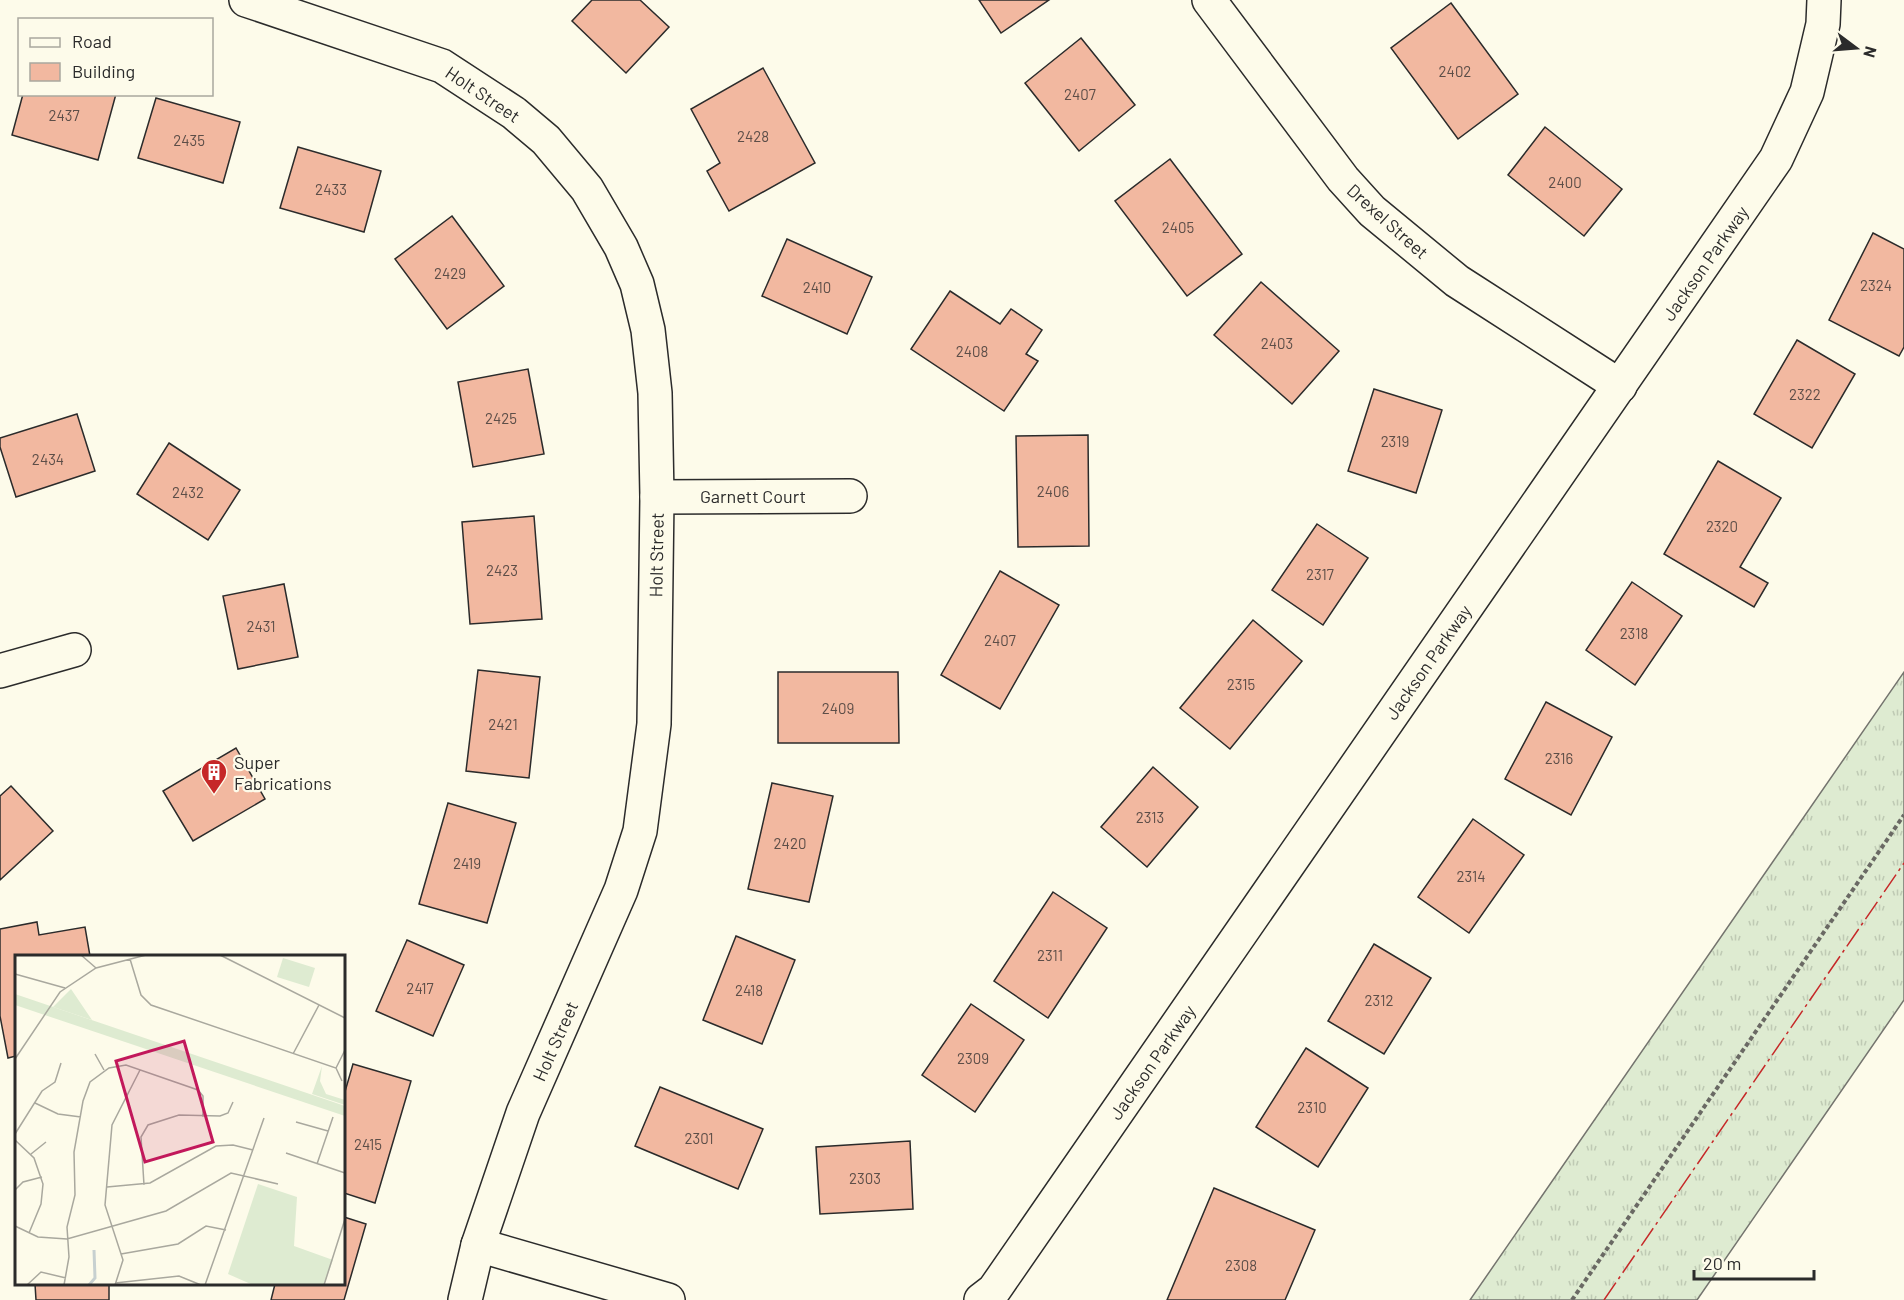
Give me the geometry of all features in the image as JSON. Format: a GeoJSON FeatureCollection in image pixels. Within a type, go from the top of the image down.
{"type":"FeatureCollection","features":[{"type":"Feature","properties":{"kind":"street","name":"Holt Street"},"geometry":{"type":"LineString","coordinates":[[246,0],[442,66],[522,120],[546,140],[586,189],[621,247],[637,284],[648,330],[655,393],[657,497],[654,724],[640,831],[621,890],[524,1113],[478,1245],[465,1300]]}},
{"type":"Feature","properties":{"kind":"street","name":"Drexel Street"},"geometry":{"type":"LineString","coordinates":[[1209,0],[1343,179],[1372,211],[1457,281],[1620,386]]}},
{"type":"Feature","properties":{"kind":"street","name":"Jackson Parkway"},"geometry":{"type":"LineString","coordinates":[[981,1300],[994,1290],[1776,159],[1807,92],[1823,24],[1824,0]]}},
{"type":"Feature","properties":{"kind":"street","name":"Garnett Court"},"geometry":{"type":"LineString","coordinates":[[657,497],[850,496]]}},
{"type":"Feature","properties":{"kind":"street"},"geometry":{"type":"LineString","coordinates":[[0,671],[74,650]]}},
{"type":"Feature","properties":{"kind":"street"},"geometry":{"type":"LineString","coordinates":[[478,1245],[668,1300]]}},
{"type":"Feature","properties":{"kind":"path"},"geometry":{"type":"LineString","coordinates":[[1572,1300],[1904,815]]}},
{"type":"Feature","properties":{"kind":"green space"},"geometry":{"type":"Polygon","coordinates":[[[1904,672],[1904,1000],[1697,1300],[1470,1300],[1904,672]]]}},
{"type":"Feature","properties":{"kind":"building"},"geometry":{"type":"Polygon","coordinates":[[[592,0],[640,0],[669,27],[626,73],[572,21],[592,0]]]}},
{"type":"Feature","properties":{"kind":"building"},"geometry":{"type":"Polygon","coordinates":[[[979,0],[1049,0],[1001,33],[979,0]]]}},
{"type":"Feature","properties":{"kind":"building"},"geometry":{"type":"Polygon","coordinates":[[[1451,3],[1518,94],[1458,139],[1391,48],[1451,3]]]}},
{"type":"Feature","properties":{"kind":"building"},"geometry":{"type":"Polygon","coordinates":[[[1081,38],[1135,105],[1079,151],[1025,83],[1081,38]]]}},
{"type":"Feature","properties":{"kind":"building"},"geometry":{"type":"Polygon","coordinates":[[[763,68],[815,163],[729,211],[707,171],[720,163],[691,109],[763,68]]]}},
{"type":"Feature","properties":{"kind":"building"},"geometry":{"type":"Polygon","coordinates":[[[22,96],[115,96],[98,160],[12,135],[22,96]]]}},
{"type":"Feature","properties":{"kind":"building"},"geometry":{"type":"Polygon","coordinates":[[[156,98],[240,122],[223,183],[138,158],[156,98]]]}},
{"type":"Feature","properties":{"kind":"building"},"geometry":{"type":"Polygon","coordinates":[[[1545,127],[1622,189],[1584,236],[1508,175],[1545,127]]]}},
{"type":"Feature","properties":{"kind":"building"},"geometry":{"type":"Polygon","coordinates":[[[298,147],[381,171],[364,232],[280,208],[298,147]]]}},
{"type":"Feature","properties":{"kind":"building"},"geometry":{"type":"Polygon","coordinates":[[[1170,159],[1242,254],[1187,296],[1115,201],[1170,159]]]}},
{"type":"Feature","properties":{"kind":"building"},"geometry":{"type":"Polygon","coordinates":[[[452,216],[504,286],[447,329],[395,259],[452,216]]]}},
{"type":"Feature","properties":{"kind":"building"},"geometry":{"type":"Polygon","coordinates":[[[1873,233],[1904,249],[1904,347],[1899,356],[1829,320],[1873,233]]]}},
{"type":"Feature","properties":{"kind":"building"},"geometry":{"type":"Polygon","coordinates":[[[787,239],[872,277],[847,334],[762,296],[787,239]]]}},
{"type":"Feature","properties":{"kind":"building"},"geometry":{"type":"Polygon","coordinates":[[[1261,282],[1339,351],[1292,404],[1214,335],[1261,282]]]}},
{"type":"Feature","properties":{"kind":"building"},"geometry":{"type":"Polygon","coordinates":[[[950,291],[1000,324],[1011,309],[1042,330],[1026,354],[1038,361],[1004,411],[911,349],[950,291]]]}},
{"type":"Feature","properties":{"kind":"building"},"geometry":{"type":"Polygon","coordinates":[[[1797,340],[1855,374],[1812,448],[1754,414],[1797,340]]]}},
{"type":"Feature","properties":{"kind":"building"},"geometry":{"type":"Polygon","coordinates":[[[528,369],[544,454],[473,467],[458,382],[528,369]]]}},
{"type":"Feature","properties":{"kind":"building"},"geometry":{"type":"Polygon","coordinates":[[[1374,389],[1442,410],[1416,493],[1348,471],[1374,389]]]}},
{"type":"Feature","properties":{"kind":"building"},"geometry":{"type":"Polygon","coordinates":[[[77,414],[95,471],[16,497],[0,447],[0,438],[77,414]]]}},
{"type":"Feature","properties":{"kind":"building"},"geometry":{"type":"Polygon","coordinates":[[[1088,435],[1089,546],[1018,547],[1016,436],[1088,435]]]}},
{"type":"Feature","properties":{"kind":"building"},"geometry":{"type":"Polygon","coordinates":[[[169,443],[240,490],[208,540],[137,494],[169,443]]]}},
{"type":"Feature","properties":{"kind":"building"},"geometry":{"type":"Polygon","coordinates":[[[1718,461],[1781,498],[1740,567],[1768,583],[1754,607],[1664,554],[1718,461]]]}},
{"type":"Feature","properties":{"kind":"building"},"geometry":{"type":"Polygon","coordinates":[[[534,516],[542,619],[470,624],[462,522],[534,516]]]}},
{"type":"Feature","properties":{"kind":"building"},"geometry":{"type":"Polygon","coordinates":[[[1317,524],[1368,558],[1323,625],[1272,590],[1317,524]]]}},
{"type":"Feature","properties":{"kind":"building"},"geometry":{"type":"Polygon","coordinates":[[[1000,571],[1059,605],[1000,709],[941,675],[1000,571]]]}},
{"type":"Feature","properties":{"kind":"building"},"geometry":{"type":"Polygon","coordinates":[[[1632,582],[1682,616],[1635,685],[1586,650],[1632,582]]]}},
{"type":"Feature","properties":{"kind":"building"},"geometry":{"type":"Polygon","coordinates":[[[284,584],[298,657],[238,669],[223,596],[284,584]]]}},
{"type":"Feature","properties":{"kind":"building"},"geometry":{"type":"Polygon","coordinates":[[[1253,620],[1302,661],[1230,749],[1180,708],[1253,620]]]}},
{"type":"Feature","properties":{"kind":"building"},"geometry":{"type":"Polygon","coordinates":[[[478,670],[540,677],[529,778],[466,771],[478,670]]]}},
{"type":"Feature","properties":{"kind":"building"},"geometry":{"type":"Polygon","coordinates":[[[778,672],[898,672],[899,743],[778,743],[778,672]]]}},
{"type":"Feature","properties":{"kind":"building"},"geometry":{"type":"Polygon","coordinates":[[[1546,702],[1612,737],[1571,815],[1505,779],[1546,702]]]}},
{"type":"Feature","properties":{"kind":"building","name":"Super Fabrications"},"geometry":{"type":"Polygon","coordinates":[[[236,748],[265,799],[193,841],[163,791],[236,748]]]}},
{"type":"Feature","properties":{"kind":"building"},"geometry":{"type":"Polygon","coordinates":[[[1153,767],[1198,807],[1147,867],[1101,827],[1153,767]]]}},
{"type":"Feature","properties":{"kind":"building"},"geometry":{"type":"Polygon","coordinates":[[[772,783],[833,796],[809,902],[748,889],[772,783]]]}},
{"type":"Feature","properties":{"kind":"building"},"geometry":{"type":"Polygon","coordinates":[[[11,786],[53,831],[0,880],[0,796],[11,786]]]}},
{"type":"Feature","properties":{"kind":"building"},"geometry":{"type":"Polygon","coordinates":[[[448,803],[516,823],[487,923],[419,904],[448,803]]]}},
{"type":"Feature","properties":{"kind":"building"},"geometry":{"type":"Polygon","coordinates":[[[1473,819],[1524,855],[1469,933],[1418,897],[1473,819]]]}},
{"type":"Feature","properties":{"kind":"building"},"geometry":{"type":"Polygon","coordinates":[[[1053,892],[1107,928],[1048,1018],[994,981],[1053,892]]]}},
{"type":"Feature","properties":{"kind":"building"},"geometry":{"type":"Polygon","coordinates":[[[37,922],[39,935],[85,927],[90,955],[15,955],[15,1056],[8,1058],[0,1016],[0,929],[37,922]]]}},
{"type":"Feature","properties":{"kind":"building"},"geometry":{"type":"Polygon","coordinates":[[[736,936],[795,960],[762,1044],[703,1020],[736,936]]]}},
{"type":"Feature","properties":{"kind":"building"},"geometry":{"type":"Polygon","coordinates":[[[407,940],[464,965],[433,1036],[376,1011],[407,940]]]}},
{"type":"Feature","properties":{"kind":"building"},"geometry":{"type":"Polygon","coordinates":[[[1374,944],[1431,978],[1384,1054],[1328,1021],[1374,944]]]}},
{"type":"Feature","properties":{"kind":"building"},"geometry":{"type":"Polygon","coordinates":[[[971,1004],[1024,1040],[975,1112],[922,1075],[971,1004]]]}},
{"type":"Feature","properties":{"kind":"building"},"geometry":{"type":"Polygon","coordinates":[[[1306,1048],[1368,1088],[1318,1167],[1256,1127],[1306,1048]]]}},
{"type":"Feature","properties":{"kind":"building"},"geometry":{"type":"Polygon","coordinates":[[[353,1064],[411,1081],[375,1203],[345,1193],[345,1092],[353,1064]]]}},
{"type":"Feature","properties":{"kind":"building"},"geometry":{"type":"Polygon","coordinates":[[[660,1087],[763,1129],[738,1189],[635,1146],[660,1087]]]}},
{"type":"Feature","properties":{"kind":"building"},"geometry":{"type":"Polygon","coordinates":[[[910,1141],[913,1209],[820,1214],[816,1147],[910,1141]]]}},
{"type":"Feature","properties":{"kind":"building"},"geometry":{"type":"Polygon","coordinates":[[[1214,1188],[1315,1230],[1285,1300],[1167,1300],[1214,1188]]]}},
{"type":"Feature","properties":{"kind":"building"},"geometry":{"type":"Polygon","coordinates":[[[345,1217],[366,1224],[344,1300],[271,1300],[275,1285],[345,1285],[345,1217]]]}},
{"type":"Feature","properties":{"kind":"building"},"geometry":{"type":"Polygon","coordinates":[[[35,1285],[109,1285],[109,1300],[36,1300],[35,1285]]]}},
{"type":"Feature","properties":{"kind":"power"},"geometry":{"type":"LineString","coordinates":[[1604,1300],[1904,863]]}},
{"type":"Feature","properties":{"kind":"place","name":"Super Fabrications"},"geometry":{"type":"Point","coordinates":[214,795]}}]}
